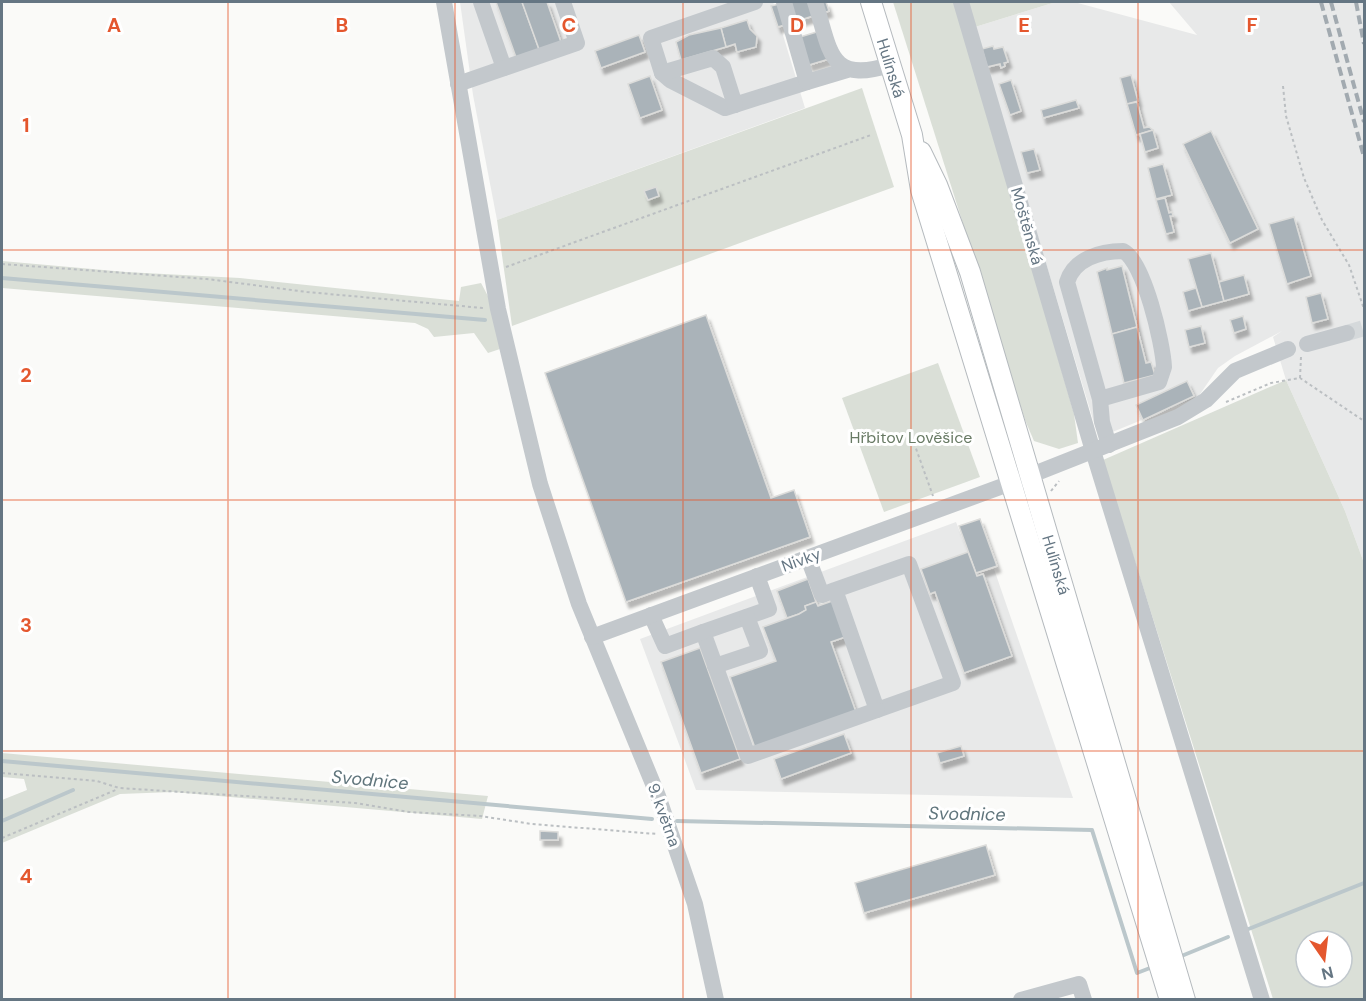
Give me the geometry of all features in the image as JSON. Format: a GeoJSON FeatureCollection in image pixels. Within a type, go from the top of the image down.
{"type":"FeatureCollection","features":[{"type":"Feature","properties":{"kind":"main road","name":"Hulínská"},"geometry":{"type":"LineString","coordinates":[[871,2],[912,135],[921,190],[1170,999]]}},
{"type":"Feature","properties":{"kind":"main road","name":"Hulínská"},"geometry":{"type":"LineString","coordinates":[[912,135],[937,185],[970,272],[1185,999]]}},
{"type":"Feature","properties":{"kind":"street","name":"9. května"},"geometry":{"type":"LineString","coordinates":[[444,2],[498,309],[542,493],[592,637],[672,835],[695,904],[716,999]]}},
{"type":"Feature","properties":{"kind":"street"},"geometry":{"type":"LineString","coordinates":[[481,2],[504,68]]}},
{"type":"Feature","properties":{"kind":"street"},"geometry":{"type":"LineString","coordinates":[[458,84],[577,43],[563,2]]}},
{"type":"Feature","properties":{"kind":"street"},"geometry":{"type":"LineString","coordinates":[[755,2],[651,38],[662,73],[670,80],[725,108],[847,70],[866,71],[891,65]]}},
{"type":"Feature","properties":{"kind":"street"},"geometry":{"type":"LineString","coordinates":[[784,2],[807,82]]}},
{"type":"Feature","properties":{"kind":"street"},"geometry":{"type":"LineString","coordinates":[[815,2],[834,58],[847,70]]}},
{"type":"Feature","properties":{"kind":"street","name":"Moštěnská"},"geometry":{"type":"LineString","coordinates":[[961,2],[1093,452],[1262,999]]}},
{"type":"Feature","properties":{"kind":"street"},"geometry":{"type":"LineString","coordinates":[[662,73],[713,58],[723,67],[735,105]]}},
{"type":"Feature","properties":{"kind":"street"},"geometry":{"type":"LineString","coordinates":[[1100,399],[1159,382],[1164,367],[1142,276],[1134,259],[1123,251],[1086,259],[1076,266],[1067,282],[1100,399],[1102,422],[1109,445]]}},
{"type":"Feature","properties":{"kind":"street"},"geometry":{"type":"LineString","coordinates":[[1307,344],[1347,333]]}},
{"type":"Feature","properties":{"kind":"street","name":"Nivky"},"geometry":{"type":"LineString","coordinates":[[592,637],[1093,452],[1195,408],[1235,371],[1288,350]]}},
{"type":"Feature","properties":{"kind":"street"},"geometry":{"type":"LineString","coordinates":[[703,632],[748,756],[953,683],[909,564],[822,595],[808,558]]}},
{"type":"Feature","properties":{"kind":"street"},"geometry":{"type":"LineString","coordinates":[[651,615],[665,646],[769,609],[757,576]]}},
{"type":"Feature","properties":{"kind":"street"},"geometry":{"type":"LineString","coordinates":[[835,590],[877,710]]}},
{"type":"Feature","properties":{"kind":"street"},"geometry":{"type":"LineString","coordinates":[[715,666],[760,651],[747,617]]}},
{"type":"Feature","properties":{"kind":"street"},"geometry":{"type":"LineString","coordinates":[[1021,999],[1079,984],[1084,999]]}},
{"type":"Feature","properties":{"kind":"path"},"geometry":{"type":"LineString","coordinates":[[1283,86],[1286,116],[1304,178],[1322,220],[1349,265],[1365,309]]}},
{"type":"Feature","properties":{"kind":"path"},"geometry":{"type":"LineString","coordinates":[[492,272],[871,135]]}},
{"type":"Feature","properties":{"kind":"path"},"geometry":{"type":"LineString","coordinates":[[2,264],[207,279],[330,294],[498,309]]}},
{"type":"Feature","properties":{"kind":"path"},"geometry":{"type":"LineString","coordinates":[[1195,408],[1218,405],[1271,383],[1300,378],[1365,422]]}},
{"type":"Feature","properties":{"kind":"path"},"geometry":{"type":"LineString","coordinates":[[914,442],[937,510]]}},
{"type":"Feature","properties":{"kind":"path"},"geometry":{"type":"LineString","coordinates":[[2,773],[97,781],[119,789],[355,804],[409,812],[480,816],[532,824],[672,835]]}},
{"type":"Feature","properties":{"kind":"path"},"geometry":{"type":"LineString","coordinates":[[2,838],[119,789]]}},
{"type":"Feature","properties":{"kind":"shaded area"},"geometry":{"type":"Polygon","coordinates":[[[460,2],[773,2],[805,108],[497,220],[473,95],[460,2]]]}},
{"type":"Feature","properties":{"kind":"shaded area"},"geometry":{"type":"Polygon","coordinates":[[[1056,2],[1074,2],[1197,35],[1169,2],[1364,2],[1364,563],[1345,511],[1286,380],[1273,337],[1282,331],[1235,356],[1218,368],[1198,397],[1105,435],[1094,423],[975,27],[1056,2]]]}},
{"type":"Feature","properties":{"kind":"shaded area"},"geometry":{"type":"Polygon","coordinates":[[[956,522],[977,574],[994,569],[1073,798],[696,790],[640,639],[956,522]]]}},
{"type":"Feature","properties":{"kind":"green space"},"geometry":{"type":"Polygon","coordinates":[[[893,2],[956,2],[1074,414],[1078,443],[1059,449],[1034,441],[1025,420],[893,2]]]}},
{"type":"Feature","properties":{"kind":"green space"},"geometry":{"type":"Polygon","coordinates":[[[967,2],[1056,2],[975,27],[967,2]]]}},
{"type":"Feature","properties":{"kind":"green space"},"geometry":{"type":"Polygon","coordinates":[[[862,88],[894,187],[512,326],[497,220],[862,88]]]}},
{"type":"Feature","properties":{"kind":"green space"},"geometry":{"type":"Polygon","coordinates":[[[2,261],[126,272],[240,278],[459,301],[461,287],[481,283],[489,298],[500,349],[488,353],[474,333],[434,337],[428,329],[415,323],[2,288],[2,261]]]}},
{"type":"Feature","properties":{"kind":"green space","name":"Hřbitov Lověšice"},"geometry":{"type":"Polygon","coordinates":[[[938,363],[980,477],[884,512],[842,398],[938,363]]]}},
{"type":"Feature","properties":{"kind":"green space"},"geometry":{"type":"Polygon","coordinates":[[[1286,380],[1345,511],[1364,563],[1364,999],[1273,999],[1103,460],[1286,380]]]}},
{"type":"Feature","properties":{"kind":"green space"},"geometry":{"type":"Polygon","coordinates":[[[2,753],[488,796],[482,819],[173,792],[120,794],[2,843],[2,800],[27,790],[24,779],[2,777],[2,753]]]}},
{"type":"Feature","properties":{"kind":"building"},"geometry":{"type":"Polygon","coordinates":[[[496,2],[522,2],[540,52],[517,60],[496,2]]]}},
{"type":"Feature","properties":{"kind":"building"},"geometry":{"type":"Polygon","coordinates":[[[522,2],[547,2],[562,45],[540,52],[522,2]]]}},
{"type":"Feature","properties":{"kind":"building"},"geometry":{"type":"Polygon","coordinates":[[[787,2],[826,2],[829,11],[778,27],[771,6],[787,2]]]}},
{"type":"Feature","properties":{"kind":"building"},"geometry":{"type":"Polygon","coordinates":[[[747,20],[750,29],[757,36],[756,47],[737,52],[735,44],[726,47],[721,28],[747,20]]]}},
{"type":"Feature","properties":{"kind":"building"},"geometry":{"type":"Polygon","coordinates":[[[721,28],[726,47],[681,60],[676,42],[689,35],[721,28]]]}},
{"type":"Feature","properties":{"kind":"building"},"geometry":{"type":"Polygon","coordinates":[[[820,31],[829,59],[809,65],[800,37],[820,31]]]}},
{"type":"Feature","properties":{"kind":"building"},"geometry":{"type":"Polygon","coordinates":[[[639,35],[645,52],[601,68],[595,51],[639,35]]]}},
{"type":"Feature","properties":{"kind":"building"},"geometry":{"type":"Polygon","coordinates":[[[993,46],[994,49],[1003,47],[1008,62],[1004,63],[1005,66],[1001,68],[1000,64],[987,67],[982,49],[993,46]]]}},
{"type":"Feature","properties":{"kind":"building"},"geometry":{"type":"Polygon","coordinates":[[[1131,75],[1138,101],[1127,104],[1120,78],[1131,75]]]}},
{"type":"Feature","properties":{"kind":"building"},"geometry":{"type":"Polygon","coordinates":[[[650,76],[662,110],[640,118],[628,84],[650,76]]]}},
{"type":"Feature","properties":{"kind":"building"},"geometry":{"type":"Polygon","coordinates":[[[1011,80],[1021,111],[1010,115],[999,84],[1011,80]]]}},
{"type":"Feature","properties":{"kind":"building"},"geometry":{"type":"Polygon","coordinates":[[[1076,100],[1079,108],[1043,118],[1041,110],[1076,100]]]}},
{"type":"Feature","properties":{"kind":"building"},"geometry":{"type":"Polygon","coordinates":[[[1137,102],[1144,128],[1149,127],[1153,130],[1136,135],[1127,104],[1137,102]]]}},
{"type":"Feature","properties":{"kind":"building"},"geometry":{"type":"Polygon","coordinates":[[[1153,130],[1158,148],[1145,152],[1140,134],[1153,130]]]}},
{"type":"Feature","properties":{"kind":"building"},"geometry":{"type":"Polygon","coordinates":[[[1211,131],[1258,229],[1230,243],[1183,144],[1211,131]]]}},
{"type":"Feature","properties":{"kind":"building"},"geometry":{"type":"Polygon","coordinates":[[[1034,149],[1040,170],[1027,173],[1021,152],[1034,149]]]}},
{"type":"Feature","properties":{"kind":"building"},"geometry":{"type":"Polygon","coordinates":[[[1163,164],[1172,195],[1156,199],[1148,168],[1163,164]]]}},
{"type":"Feature","properties":{"kind":"building"},"geometry":{"type":"Polygon","coordinates":[[[656,187],[659,196],[648,200],[644,191],[656,187]]]}},
{"type":"Feature","properties":{"kind":"building"},"geometry":{"type":"Polygon","coordinates":[[[1165,198],[1169,213],[1172,212],[1173,216],[1170,216],[1174,232],[1166,234],[1156,200],[1165,198]]]}},
{"type":"Feature","properties":{"kind":"building"},"geometry":{"type":"Polygon","coordinates":[[[1294,217],[1311,276],[1287,284],[1269,224],[1294,217]]]}},
{"type":"Feature","properties":{"kind":"building"},"geometry":{"type":"Polygon","coordinates":[[[1211,253],[1224,301],[1202,307],[1188,259],[1211,253]]]}},
{"type":"Feature","properties":{"kind":"building"},"geometry":{"type":"Polygon","coordinates":[[[1122,266],[1137,327],[1112,334],[1097,272],[1122,266]]]}},
{"type":"Feature","properties":{"kind":"building"},"geometry":{"type":"Polygon","coordinates":[[[1244,275],[1249,294],[1224,301],[1219,282],[1244,275]]]}},
{"type":"Feature","properties":{"kind":"building"},"geometry":{"type":"Polygon","coordinates":[[[1196,288],[1202,307],[1188,311],[1183,292],[1196,288]]]}},
{"type":"Feature","properties":{"kind":"building"},"geometry":{"type":"Polygon","coordinates":[[[1321,293],[1328,319],[1312,323],[1306,297],[1321,293]]]}},
{"type":"Feature","properties":{"kind":"building"},"geometry":{"type":"Polygon","coordinates":[[[706,315],[771,498],[794,490],[810,537],[626,602],[545,373],[706,315]]]}},
{"type":"Feature","properties":{"kind":"building"},"geometry":{"type":"Polygon","coordinates":[[[1243,316],[1246,329],[1234,333],[1230,320],[1243,316]]]}},
{"type":"Feature","properties":{"kind":"building"},"geometry":{"type":"Polygon","coordinates":[[[1201,326],[1205,343],[1189,347],[1185,330],[1201,326]]]}},
{"type":"Feature","properties":{"kind":"building"},"geometry":{"type":"Polygon","coordinates":[[[1137,327],[1146,363],[1151,362],[1155,375],[1124,383],[1112,334],[1137,327]]]}},
{"type":"Feature","properties":{"kind":"building"},"geometry":{"type":"Polygon","coordinates":[[[1187,381],[1194,396],[1143,420],[1136,405],[1187,381]]]}},
{"type":"Feature","properties":{"kind":"building"},"geometry":{"type":"Polygon","coordinates":[[[980,519],[997,566],[976,573],[959,526],[980,519]]]}},
{"type":"Feature","properties":{"kind":"building"},"geometry":{"type":"Polygon","coordinates":[[[968,552],[977,576],[983,574],[1012,656],[964,673],[935,592],[930,594],[921,569],[968,552]]]}},
{"type":"Feature","properties":{"kind":"building"},"geometry":{"type":"Polygon","coordinates":[[[808,579],[816,602],[805,606],[806,610],[799,614],[787,618],[777,591],[808,579]]]}},
{"type":"Feature","properties":{"kind":"building"},"geometry":{"type":"Polygon","coordinates":[[[835,600],[848,636],[831,642],[856,712],[755,748],[730,677],[776,661],[763,627],[799,614],[806,610],[805,606],[816,602],[818,606],[835,600]]]}},
{"type":"Feature","properties":{"kind":"building"},"geometry":{"type":"Polygon","coordinates":[[[700,648],[740,759],[701,773],[661,662],[700,648]]]}},
{"type":"Feature","properties":{"kind":"building"},"geometry":{"type":"Polygon","coordinates":[[[844,734],[851,753],[781,779],[774,759],[844,734]]]}},
{"type":"Feature","properties":{"kind":"building"},"geometry":{"type":"Polygon","coordinates":[[[961,746],[964,756],[940,763],[937,753],[961,746]]]}},
{"type":"Feature","properties":{"kind":"building"},"geometry":{"type":"Polygon","coordinates":[[[540,831],[558,832],[558,840],[540,840],[540,831]]]}},
{"type":"Feature","properties":{"kind":"building"},"geometry":{"type":"Polygon","coordinates":[[[986,845],[995,875],[864,913],[855,883],[986,845]]]}},
{"type":"Feature","properties":{"kind":"waterway"},"geometry":{"type":"LineString","coordinates":[[2,278],[485,320]]}},
{"type":"Feature","properties":{"kind":"waterway","name":"Svodnice"},"geometry":{"type":"LineString","coordinates":[[2,761],[652,819]]}},
{"type":"Feature","properties":{"kind":"waterway","name":"Svodnice"},"geometry":{"type":"LineString","coordinates":[[2,821],[73,790]]}},
{"type":"Feature","properties":{"kind":"waterway","name":"Svodnice"},"geometry":{"type":"LineString","coordinates":[[677,821],[1092,830],[1137,973],[1150,968]]}},
{"type":"Feature","properties":{"kind":"waterway","name":"Svodnice"},"geometry":{"type":"LineString","coordinates":[[1246,930],[1364,883]]}},
{"type":"Feature","properties":{"kind":"waterway","name":"Svodnice"},"geometry":{"type":"LineString","coordinates":[[1179,957],[1228,937]]}},
{"type":"Feature","properties":{"kind":"tunnel"},"geometry":{"type":"LineString","coordinates":[[1347,333],[1364,328]]}},
{"type":"Feature","properties":{"kind":"railway"},"geometry":{"type":"LineString","coordinates":[[1321,2],[1364,157]]}},
{"type":"Feature","properties":{"kind":"railway"},"geometry":{"type":"LineString","coordinates":[[1331,2],[1364,122]]}},
{"type":"Feature","properties":{"kind":"railway"},"geometry":{"type":"LineString","coordinates":[[1356,2],[1364,44]]}}]}
